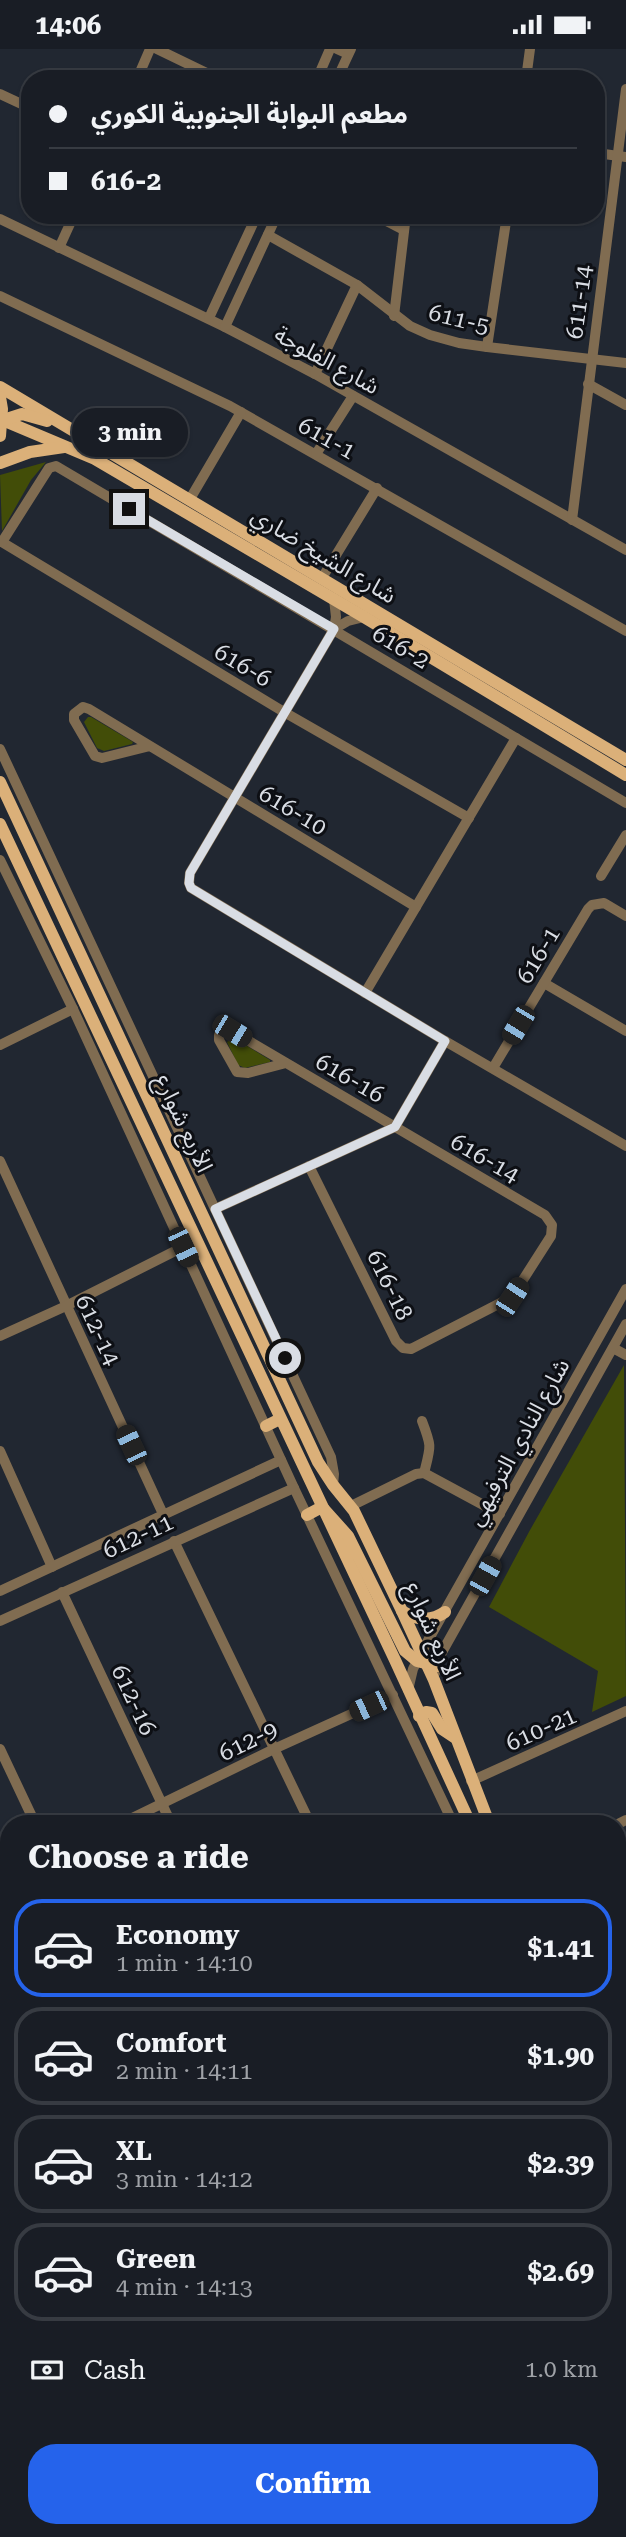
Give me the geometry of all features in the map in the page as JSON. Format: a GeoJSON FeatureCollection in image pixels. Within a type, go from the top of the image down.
{"type":"FeatureCollection","features":[{"type":"Feature","properties":{"kind":"main road","name":"شارع الشيخ ضاري"},"geometry":{"type":"LineString","coordinates":[[0,387],[626,760]]}},
{"type":"Feature","properties":{"kind":"main road"},"geometry":{"type":"LineString","coordinates":[[0,397],[0,436]]}},
{"type":"Feature","properties":{"kind":"main road"},"geometry":{"type":"LineString","coordinates":[[1,420],[22,414],[65,428]]}},
{"type":"Feature","properties":{"kind":"main road","name":"شارع الشيخ ضاري"},"geometry":{"type":"LineString","coordinates":[[1,420],[72,447],[183,509],[626,775]]}},
{"type":"Feature","properties":{"kind":"main road"},"geometry":{"type":"LineString","coordinates":[[0,463],[30,452],[72,447]]}},
{"type":"Feature","properties":{"kind":"main road","name":"الأربع شوارع"},"geometry":{"type":"LineString","coordinates":[[0,782],[318,1462],[351,1506],[402,1611],[434,1680],[486,1815]]}},
{"type":"Feature","properties":{"kind":"main road","name":"الأربع شوارع"},"geometry":{"type":"LineString","coordinates":[[0,824],[408,1690],[464,1815]]}},
{"type":"Feature","properties":{"kind":"main road"},"geometry":{"type":"LineString","coordinates":[[152,1150],[169,1142]]}},
{"type":"Feature","properties":{"kind":"main road"},"geometry":{"type":"LineString","coordinates":[[267,1426],[279,1419]]}},
{"type":"Feature","properties":{"kind":"main road"},"geometry":{"type":"LineString","coordinates":[[307,1515],[322,1507],[348,1537],[400,1644],[425,1661]]}},
{"type":"Feature","properties":{"kind":"main road"},"geometry":{"type":"LineString","coordinates":[[402,1611],[413,1617],[427,1619],[445,1612]]}},
{"type":"Feature","properties":{"kind":"main road"},"geometry":{"type":"LineString","coordinates":[[400,1644],[408,1643],[413,1637]]}},
{"type":"Feature","properties":{"kind":"main road"},"geometry":{"type":"LineString","coordinates":[[419,1716],[426,1711],[432,1713],[442,1730],[455,1738]]}},
{"type":"Feature","properties":{"kind":"street"},"geometry":{"type":"LineString","coordinates":[[141,70],[150,49]]}},
{"type":"Feature","properties":{"kind":"street"},"geometry":{"type":"LineString","coordinates":[[157,49],[200,70]]}},
{"type":"Feature","properties":{"kind":"street"},"geometry":{"type":"LineString","coordinates":[[321,70],[330,49]]}},
{"type":"Feature","properties":{"kind":"street"},"geometry":{"type":"LineString","coordinates":[[337,49],[349,52],[341,70]]}},
{"type":"Feature","properties":{"kind":"street"},"geometry":{"type":"LineString","coordinates":[[527,70],[530,49]]}},
{"type":"Feature","properties":{"kind":"street","name":"611-14"},"geometry":{"type":"LineString","coordinates":[[572,520],[590,359],[622,156],[626,89]]}},
{"type":"Feature","properties":{"kind":"street"},"geometry":{"type":"LineString","coordinates":[[0,94],[21,104]]}},
{"type":"Feature","properties":{"kind":"street","name":"شارع الفلوجة"},"geometry":{"type":"LineString","coordinates":[[0,219],[225,327],[626,550]]}},
{"type":"Feature","properties":{"kind":"street"},"geometry":{"type":"LineString","coordinates":[[59,248],[70,224]]}},
{"type":"Feature","properties":{"kind":"street"},"geometry":{"type":"LineString","coordinates":[[209,319],[252,224]]}},
{"type":"Feature","properties":{"kind":"street"},"geometry":{"type":"LineString","coordinates":[[225,327],[273,224]]}},
{"type":"Feature","properties":{"kind":"street"},"geometry":{"type":"LineString","coordinates":[[392,224],[404,230]]}},
{"type":"Feature","properties":{"kind":"street"},"geometry":{"type":"LineString","coordinates":[[394,316],[405,224]]}},
{"type":"Feature","properties":{"kind":"street"},"geometry":{"type":"LineString","coordinates":[[487,347],[506,224]]}},
{"type":"Feature","properties":{"kind":"street","name":"611-5"},"geometry":{"type":"LineString","coordinates":[[268,235],[357,285],[410,327],[430,335],[487,347],[626,363]]}},
{"type":"Feature","properties":{"kind":"street"},"geometry":{"type":"LineString","coordinates":[[315,375],[357,285]]}},
{"type":"Feature","properties":{"kind":"street","name":"611-1"},"geometry":{"type":"LineString","coordinates":[[0,296],[241,412],[626,631]]}},
{"type":"Feature","properties":{"kind":"street"},"geometry":{"type":"LineString","coordinates":[[588,384],[626,405]]}},
{"type":"Feature","properties":{"kind":"street"},"geometry":{"type":"LineString","coordinates":[[316,454],[353,396]]}},
{"type":"Feature","properties":{"kind":"street"},"geometry":{"type":"LineString","coordinates":[[190,499],[241,412]]}},
{"type":"Feature","properties":{"kind":"street","name":"616-2"},"geometry":{"type":"LineString","coordinates":[[1,541],[49,468],[56,466],[626,803]]}},
{"type":"Feature","properties":{"kind":"street"},"geometry":{"type":"LineString","coordinates":[[322,578],[377,488]]}},
{"type":"Feature","properties":{"kind":"street","name":"616-6"},"geometry":{"type":"LineString","coordinates":[[1,541],[284,712],[468,818]]}},
{"type":"Feature","properties":{"kind":"street"},"geometry":{"type":"LineString","coordinates":[[334,599],[334,629],[190,873],[189,883],[195,892],[626,1146]]}},
{"type":"Feature","properties":{"kind":"street"},"geometry":{"type":"LineString","coordinates":[[334,629],[348,621],[364,617]]}},
{"type":"Feature","properties":{"kind":"street","name":"616-10"},"geometry":{"type":"LineString","coordinates":[[150,745],[108,757],[95,756],[74,720],[75,714],[83,707],[89,709],[150,745],[416,907]]}},
{"type":"Feature","properties":{"kind":"street"},"geometry":{"type":"LineString","coordinates":[[365,993],[516,737]]}},
{"type":"Feature","properties":{"kind":"street"},"geometry":{"type":"LineString","coordinates":[[0,749],[331,1457],[334,1468],[333,1485]]}},
{"type":"Feature","properties":{"kind":"street"},"geometry":{"type":"LineString","coordinates":[[601,877],[626,835]]}},
{"type":"Feature","properties":{"kind":"street"},"geometry":{"type":"LineString","coordinates":[[0,860],[73,1009],[294,1488],[449,1815]]}},
{"type":"Feature","properties":{"kind":"street","name":"616-1"},"geometry":{"type":"LineString","coordinates":[[492,1068],[588,909],[598,902],[604,903],[626,916]]}},
{"type":"Feature","properties":{"kind":"street"},"geometry":{"type":"LineString","coordinates":[[544,983],[626,1031]]}},
{"type":"Feature","properties":{"kind":"street"},"geometry":{"type":"LineString","coordinates":[[0,1045],[73,1009]]}},
{"type":"Feature","properties":{"kind":"street","name":"616-16"},"geometry":{"type":"LineString","coordinates":[[286,1063],[248,1073],[237,1072],[219,1040],[219,1035],[226,1030],[232,1031],[395,1127]]}},
{"type":"Feature","properties":{"kind":"street"},"geometry":{"type":"LineString","coordinates":[[215,1209],[395,1127],[445,1041]]}},
{"type":"Feature","properties":{"kind":"street","name":"616-14"},"geometry":{"type":"LineString","coordinates":[[395,1127],[545,1215],[552,1225]]}},
{"type":"Feature","properties":{"kind":"street","name":"612-14"},"geometry":{"type":"LineString","coordinates":[[0,1161],[163,1514]]}},
{"type":"Feature","properties":{"kind":"street","name":"616-18"},"geometry":{"type":"LineString","coordinates":[[310,1166],[396,1341],[403,1348],[411,1349],[512,1297],[551,1236],[552,1225]]}},
{"type":"Feature","properties":{"kind":"street"},"geometry":{"type":"LineString","coordinates":[[0,1336],[183,1247]]}},
{"type":"Feature","properties":{"kind":"street","name":"شارع النادي الترفيهي"},"geometry":{"type":"LineString","coordinates":[[408,1690],[425,1661],[445,1612],[626,1289]]}},
{"type":"Feature","properties":{"kind":"street","name":"شارع النادي الترفيهي"},"geometry":{"type":"LineString","coordinates":[[425,1661],[441,1654],[620,1352],[625,1332]]}},
{"type":"Feature","properties":{"kind":"street"},"geometry":{"type":"LineString","coordinates":[[422,1421],[431,1451],[424,1473]]}},
{"type":"Feature","properties":{"kind":"street"},"geometry":{"type":"LineString","coordinates":[[0,1451],[52,1567]]}},
{"type":"Feature","properties":{"kind":"street","name":"612-11"},"geometry":{"type":"LineString","coordinates":[[0,1591],[281,1460]]}},
{"type":"Feature","properties":{"kind":"street"},"geometry":{"type":"LineString","coordinates":[[351,1506],[416,1474],[424,1473],[500,1514]]}},
{"type":"Feature","properties":{"kind":"street","name":"612-11"},"geometry":{"type":"LineString","coordinates":[[0,1621],[294,1488]]}},
{"type":"Feature","properties":{"kind":"street"},"geometry":{"type":"LineString","coordinates":[[174,1541],[306,1815]]}},
{"type":"Feature","properties":{"kind":"street","name":"612-16"},"geometry":{"type":"LineString","coordinates":[[62,1593],[167,1815]]}},
{"type":"Feature","properties":{"kind":"street","name":"612-9"},"geometry":{"type":"LineString","coordinates":[[140,1815],[274,1749],[393,1695]]}},
{"type":"Feature","properties":{"kind":"street","name":"610-21"},"geometry":{"type":"LineString","coordinates":[[471,1781],[626,1711]]}},
{"type":"Feature","properties":{"kind":"street"},"geometry":{"type":"LineString","coordinates":[[0,1749],[31,1815]]}},
{"type":"Feature","properties":{"kind":"green space"},"geometry":{"type":"Polygon","coordinates":[[[46,462],[31,480],[2,531],[0,475],[46,462]]]}},
{"type":"Feature","properties":{"kind":"green space"},"geometry":{"type":"Polygon","coordinates":[[[88,717],[133,742],[132,744],[104,751],[97,748],[84,722],[88,717]]]}},
{"type":"Feature","properties":{"kind":"green space"},"geometry":{"type":"Polygon","coordinates":[[[234,1038],[270,1062],[245,1068],[238,1065],[227,1042],[234,1038]]]}},
{"type":"Feature","properties":{"kind":"green space"},"geometry":{"type":"Polygon","coordinates":[[[624,1365],[626,1696],[592,1712],[598,1671],[489,1607],[624,1365]]]}},
{"type":"Feature","properties":{"kind":"route"},"geometry":{"type":"LineString","coordinates":[[129,509],[334,629],[190,873],[191,888],[445,1041],[395,1127],[215,1209],[285,1358]]}}]}
